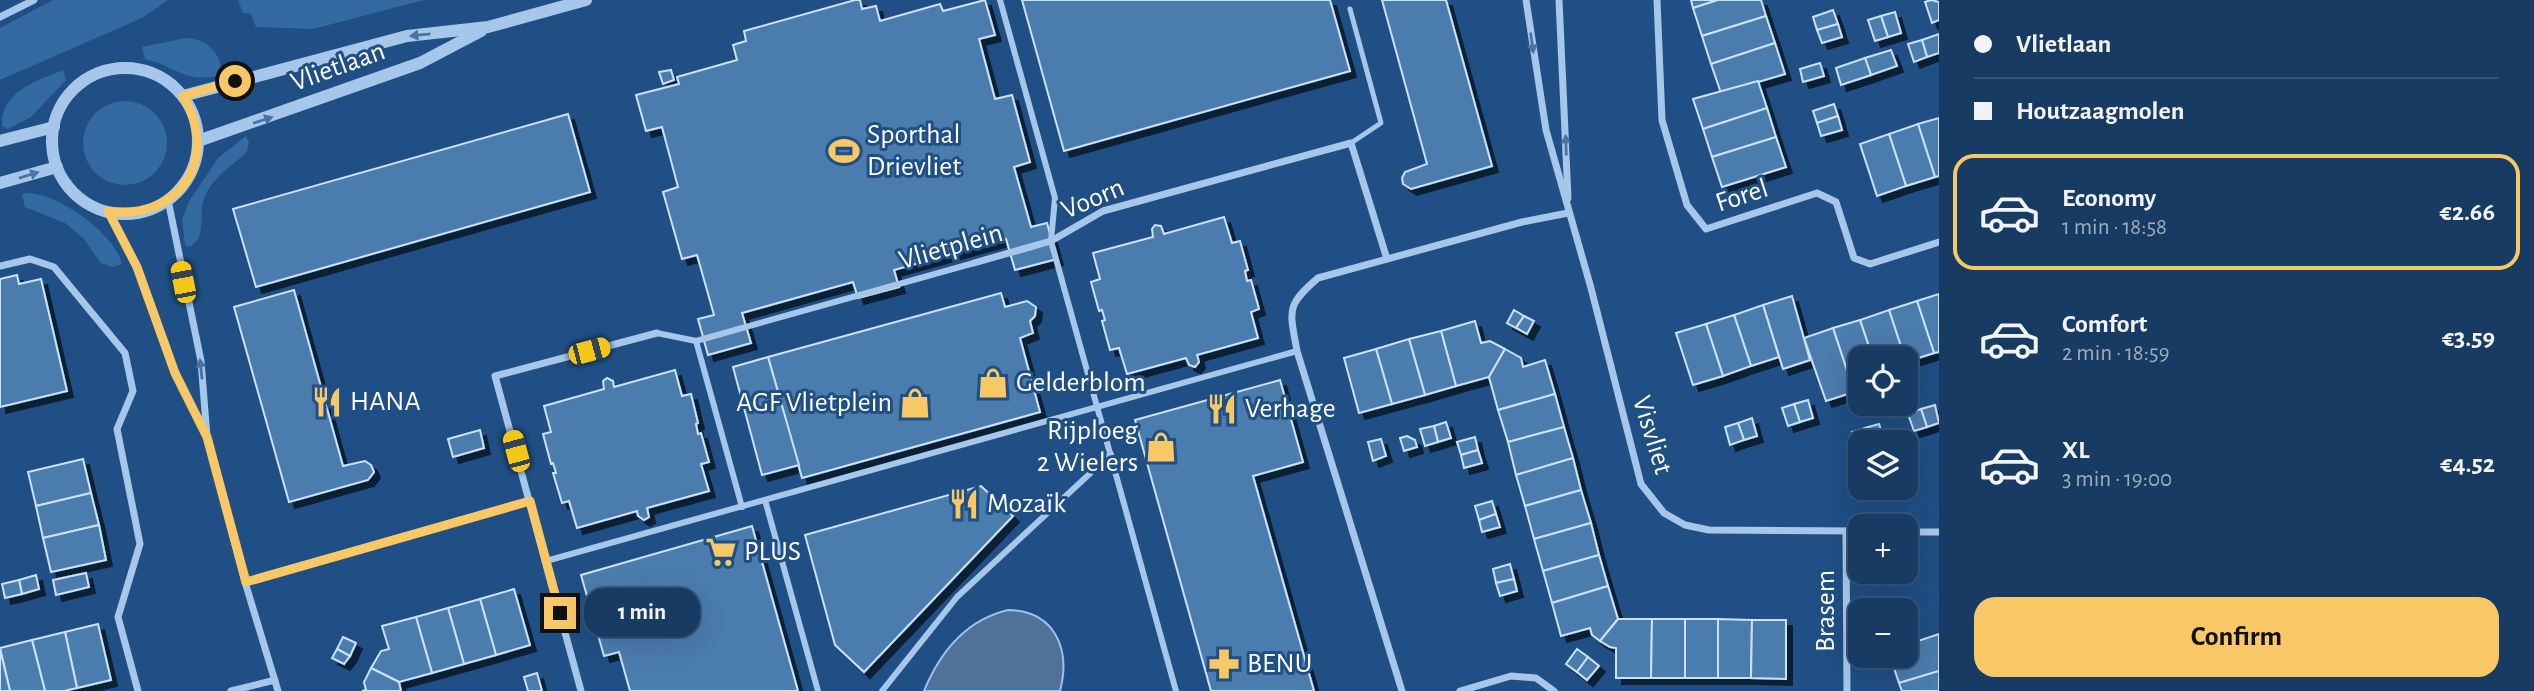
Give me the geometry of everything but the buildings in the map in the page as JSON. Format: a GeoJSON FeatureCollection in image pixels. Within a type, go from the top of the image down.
{"type":"FeatureCollection","features":[{"type":"Feature","properties":{"kind":"street"},"geometry":{"type":"LineString","coordinates":[[0,17],[34,0]]}},
{"type":"Feature","properties":{"kind":"street","name":"Vlietlaan"},"geometry":{"type":"LineString","coordinates":[[183,96],[407,36],[488,27],[586,0]]}},
{"type":"Feature","properties":{"kind":"street","name":"Voorn"},"geometry":{"type":"LineString","coordinates":[[1000,0],[1055,198],[1051,241]]}},
{"type":"Feature","properties":{"kind":"street","name":"Visvliet"},"geometry":{"type":"LineString","coordinates":[[1526,0],[1546,130],[1591,288],[1641,484],[1664,513],[1685,525],[1709,530],[1846,531]]}},
{"type":"Feature","properties":{"kind":"street","name":"Visvliet"},"geometry":{"type":"LineString","coordinates":[[1559,0],[1568,213]]}},
{"type":"Feature","properties":{"kind":"street","name":"Forel"},"geometry":{"type":"LineString","coordinates":[[1657,0],[1662,120],[1687,205],[1706,229],[1817,193],[1836,202],[1854,258],[1870,264],[1939,242]]}},
{"type":"Feature","properties":{"kind":"street","name":"Vlietlaan"},"geometry":{"type":"LineString","coordinates":[[198,141],[270,118],[420,63],[488,27]]}},
{"type":"Feature","properties":{"kind":"street"},"geometry":{"type":"LineString","coordinates":[[136,68],[170,83],[183,96],[194,117],[197,154],[187,180],[168,200],[139,212],[108,211],[92,206],[66,183],[57,167],[52,141],[54,127],[59,110],[69,94],[82,81],[99,72],[136,68]]}},
{"type":"Feature","properties":{"kind":"street"},"geometry":{"type":"LineString","coordinates":[[0,141],[54,127]]}},
{"type":"Feature","properties":{"kind":"street"},"geometry":{"type":"LineString","coordinates":[[1351,143],[1387,259]]}},
{"type":"Feature","properties":{"kind":"street","name":"Voorn"},"geometry":{"type":"LineString","coordinates":[[1051,241],[1103,211],[1351,143]]}},
{"type":"Feature","properties":{"kind":"street"},"geometry":{"type":"LineString","coordinates":[[0,183],[57,167]]}},
{"type":"Feature","properties":{"kind":"street"},"geometry":{"type":"LineString","coordinates":[[168,200],[201,361],[207,437],[278,691]]}},
{"type":"Feature","properties":{"kind":"street"},"geometry":{"type":"LineString","coordinates":[[108,211],[137,267],[175,373],[207,437]]}},
{"type":"Feature","properties":{"kind":"street"},"geometry":{"type":"LineString","coordinates":[[1402,691],[1297,351],[1290,313],[1299,294],[1318,278],[1522,222],[1568,213]]}},
{"type":"Feature","properties":{"kind":"street"},"geometry":{"type":"LineString","coordinates":[[1051,241],[1176,691]]}},
{"type":"Feature","properties":{"kind":"street","name":"Vlietplein"},"geometry":{"type":"LineString","coordinates":[[657,333],[696,341],[1051,241]]}},
{"type":"Feature","properties":{"kind":"street"},"geometry":{"type":"LineString","coordinates":[[0,266],[30,259],[54,267],[125,353],[133,391],[117,429],[140,544],[118,617],[138,691]]}},
{"type":"Feature","properties":{"kind":"street"},"geometry":{"type":"LineString","coordinates":[[582,691],[495,376],[657,333]]}},
{"type":"Feature","properties":{"kind":"street"},"geometry":{"type":"LineString","coordinates":[[696,341],[742,507]]}},
{"type":"Feature","properties":{"kind":"street"},"geometry":{"type":"LineString","coordinates":[[546,561],[1297,351]]}},
{"type":"Feature","properties":{"kind":"street"},"geometry":{"type":"LineString","coordinates":[[882,691],[957,597],[1111,454]]}},
{"type":"Feature","properties":{"kind":"street"},"geometry":{"type":"LineString","coordinates":[[765,500],[818,691]]}},
{"type":"Feature","properties":{"kind":"street"},"geometry":{"type":"LineString","coordinates":[[246,582],[530,501]]}},
{"type":"Feature","properties":{"kind":"street","name":"Brasem"},"geometry":{"type":"LineString","coordinates":[[1846,531],[1847,691]]}},
{"type":"Feature","properties":{"kind":"street"},"geometry":{"type":"LineString","coordinates":[[1918,531],[1939,532]]}},
{"type":"Feature","properties":{"kind":"street"},"geometry":{"type":"LineString","coordinates":[[1460,691],[1511,676],[1536,678],[1554,691]]}},
{"type":"Feature","properties":{"kind":"street"},"geometry":{"type":"LineString","coordinates":[[231,691],[275,680]]}},
{"type":"Feature","properties":{"kind":"lane","name":"Voorn"},"geometry":{"type":"LineString","coordinates":[[1350,9],[1381,123],[1351,143]]}},
{"type":"Feature","properties":{"kind":"shaded area"},"geometry":{"type":"Polygon","coordinates":[[[53,0],[168,0],[142,18],[0,80],[0,28],[53,0]]]}},
{"type":"Feature","properties":{"kind":"shaded area"},"geometry":{"type":"Polygon","coordinates":[[[238,0],[424,0],[313,29],[256,27],[251,14],[243,13],[238,0]]]}},
{"type":"Feature","properties":{"kind":"shaded area"},"geometry":{"type":"Polygon","coordinates":[[[186,38],[200,41],[212,49],[219,60],[222,75],[189,76],[145,59],[142,47],[186,38]]]}},
{"type":"Feature","properties":{"kind":"shaded area"},"geometry":{"type":"Polygon","coordinates":[[[63,70],[66,80],[31,117],[8,129],[2,126],[7,104],[14,96],[33,83],[63,70]]]}},
{"type":"Feature","properties":{"kind":"shaded area"},"geometry":{"type":"Polygon","coordinates":[[[125,101],[141,104],[155,113],[164,127],[167,143],[164,159],[155,173],[141,182],[125,185],[109,182],[95,173],[86,159],[83,143],[86,127],[95,113],[109,104],[125,101]]]}},
{"type":"Feature","properties":{"kind":"shaded area"},"geometry":{"type":"Polygon","coordinates":[[[246,136],[249,143],[247,152],[221,174],[206,193],[200,234],[194,244],[188,247],[185,245],[182,220],[188,203],[218,158],[246,136]]]}},
{"type":"Feature","properties":{"kind":"shaded area"},"geometry":{"type":"Polygon","coordinates":[[[24,193],[51,199],[82,216],[108,239],[122,264],[113,267],[101,263],[83,238],[65,223],[25,207],[22,195],[24,193]]]}},
{"type":"Feature","properties":{"kind":"shaded area"},"geometry":{"type":"Polygon","coordinates":[[[1008,610],[1037,617],[1056,635],[1063,661],[1060,691],[924,691],[938,663],[956,640],[979,621],[1008,610]]]}},
{"type":"Feature","properties":{"kind":"place","name":"Sporthal Drievliet"},"geometry":{"type":"Point","coordinates":[844,151]}},
{"type":"Feature","properties":{"kind":"place","name":"Gelderblom"},"geometry":{"type":"Point","coordinates":[993,383]}},
{"type":"Feature","properties":{"kind":"place","name":"HANA"},"geometry":{"type":"Point","coordinates":[327,402]}},
{"type":"Feature","properties":{"kind":"place","name":"AGF Vlietplein"},"geometry":{"type":"Point","coordinates":[915,403]}},
{"type":"Feature","properties":{"kind":"place","name":"Verhage"},"geometry":{"type":"Point","coordinates":[1222,409]}},
{"type":"Feature","properties":{"kind":"place","name":"Rijploeg 2 Wielers"},"geometry":{"type":"Point","coordinates":[1161,447]}},
{"type":"Feature","properties":{"kind":"place","name":"Mozaïk"},"geometry":{"type":"Point","coordinates":[964,504]}},
{"type":"Feature","properties":{"kind":"place","name":"PLUS"},"geometry":{"type":"Point","coordinates":[721,552]}},
{"type":"Feature","properties":{"kind":"place","name":"BENU"},"geometry":{"type":"Point","coordinates":[1224,664]}},
{"type":"Feature","properties":{"kind":"route"},"geometry":{"type":"LineString","coordinates":[[235,81],[183,96],[197,125],[198,141],[193,168],[178,191],[168,200],[139,212],[108,211],[137,267],[175,373],[207,437],[246,582],[530,501],[560,613]]}}]}
